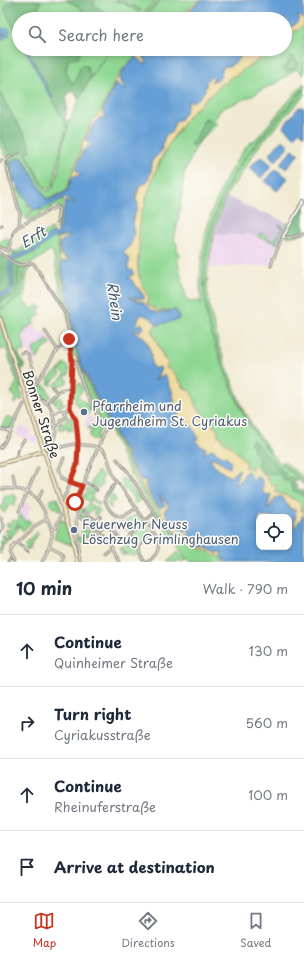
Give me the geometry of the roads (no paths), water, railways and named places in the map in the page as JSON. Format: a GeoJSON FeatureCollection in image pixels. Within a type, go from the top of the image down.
{"type":"FeatureCollection","features":[{"type":"Feature","properties":{"kind":"main road","name":"Bonner Straße"},"geometry":{"type":"LineString","coordinates":[[0,318],[74,543],[77,562]]}},
{"type":"Feature","properties":{"kind":"main road"},"geometry":{"type":"LineString","coordinates":[[0,464],[44,451]]}},
{"type":"Feature","properties":{"kind":"street"},"geometry":{"type":"LineString","coordinates":[[12,156],[6,163],[20,214],[19,226]]}},
{"type":"Feature","properties":{"kind":"street"},"geometry":{"type":"LineString","coordinates":[[271,266],[283,237],[304,200]]}},
{"type":"Feature","properties":{"kind":"street"},"geometry":{"type":"LineString","coordinates":[[0,247],[8,251],[12,234],[19,226],[56,207],[59,209],[57,222]]}},
{"type":"Feature","properties":{"kind":"street"},"geometry":{"type":"LineString","coordinates":[[283,237],[287,238],[304,234]]}},
{"type":"Feature","properties":{"kind":"street"},"geometry":{"type":"LineString","coordinates":[[0,252],[20,266],[31,262],[34,264],[66,315],[70,338],[58,350],[29,395],[26,397]]}},
{"type":"Feature","properties":{"kind":"street"},"geometry":{"type":"LineString","coordinates":[[44,331],[58,350]]}},
{"type":"Feature","properties":{"kind":"street"},"geometry":{"type":"LineString","coordinates":[[60,501],[64,498],[77,465],[78,444],[76,420],[70,408],[72,360],[70,342],[68,340]]}},
{"type":"Feature","properties":{"kind":"street"},"geometry":{"type":"LineString","coordinates":[[21,353],[25,352],[28,354],[37,381]]}},
{"type":"Feature","properties":{"kind":"street"},"geometry":{"type":"LineString","coordinates":[[72,360],[76,362],[84,388],[105,430],[99,448],[75,504],[75,512],[98,531],[111,547],[119,562]]}},
{"type":"Feature","properties":{"kind":"street"},"geometry":{"type":"LineString","coordinates":[[52,387],[57,392]]}},
{"type":"Feature","properties":{"kind":"street"},"geometry":{"type":"LineString","coordinates":[[46,403],[62,389],[71,388]]}},
{"type":"Feature","properties":{"kind":"street"},"geometry":{"type":"LineString","coordinates":[[32,390],[46,403],[53,413],[56,431],[51,449]]}},
{"type":"Feature","properties":{"kind":"street"},"geometry":{"type":"LineString","coordinates":[[0,448],[24,404]]}},
{"type":"Feature","properties":{"kind":"street"},"geometry":{"type":"LineString","coordinates":[[53,413],[70,408]]}},
{"type":"Feature","properties":{"kind":"street"},"geometry":{"type":"LineString","coordinates":[[55,426],[61,425],[60,420],[66,418],[64,411]]}},
{"type":"Feature","properties":{"kind":"street"},"geometry":{"type":"LineString","coordinates":[[36,426],[53,420]]}},
{"type":"Feature","properties":{"kind":"street"},"geometry":{"type":"LineString","coordinates":[[0,429],[10,431]]}},
{"type":"Feature","properties":{"kind":"street"},"geometry":{"type":"LineString","coordinates":[[17,459],[16,456],[20,445],[24,440]]}},
{"type":"Feature","properties":{"kind":"street"},"geometry":{"type":"LineString","coordinates":[[44,451],[78,444],[99,448],[105,453],[117,482],[154,532],[158,541],[158,550],[148,562]]}},
{"type":"Feature","properties":{"kind":"street"},"geometry":{"type":"LineString","coordinates":[[64,458],[59,470],[62,478],[82,486]]}},
{"type":"Feature","properties":{"kind":"street"},"geometry":{"type":"LineString","coordinates":[[117,459],[129,474],[169,536]]}},
{"type":"Feature","properties":{"kind":"street"},"geometry":{"type":"LineString","coordinates":[[19,511],[38,468]]}},
{"type":"Feature","properties":{"kind":"street"},"geometry":{"type":"LineString","coordinates":[[13,477],[16,488]]}},
{"type":"Feature","properties":{"kind":"street"},"geometry":{"type":"LineString","coordinates":[[84,482],[97,490]]}},
{"type":"Feature","properties":{"kind":"street"},"geometry":{"type":"LineString","coordinates":[[117,482],[106,495],[105,501],[107,506],[114,514],[120,517],[137,508]]}},
{"type":"Feature","properties":{"kind":"street"},"geometry":{"type":"LineString","coordinates":[[0,489],[16,488],[28,492],[37,498],[52,529],[52,536],[42,562]]}},
{"type":"Feature","properties":{"kind":"street"},"geometry":{"type":"LineString","coordinates":[[37,498],[41,494],[42,490]]}},
{"type":"Feature","properties":{"kind":"street"},"geometry":{"type":"LineString","coordinates":[[83,511],[104,526],[107,525],[120,542]]}},
{"type":"Feature","properties":{"kind":"street"},"geometry":{"type":"LineString","coordinates":[[52,529],[56,527],[60,515],[64,512]]}},
{"type":"Feature","properties":{"kind":"street"},"geometry":{"type":"LineString","coordinates":[[123,540],[154,513]]}},
{"type":"Feature","properties":{"kind":"street"},"geometry":{"type":"LineString","coordinates":[[0,516],[4,524],[0,533]]}},
{"type":"Feature","properties":{"kind":"street"},"geometry":{"type":"LineString","coordinates":[[77,536],[76,518],[78,516]]}},
{"type":"Feature","properties":{"kind":"street"},"geometry":{"type":"LineString","coordinates":[[97,520],[101,516]]}},
{"type":"Feature","properties":{"kind":"street"},"geometry":{"type":"LineString","coordinates":[[14,562],[10,554],[11,549],[38,524],[48,519]]}},
{"type":"Feature","properties":{"kind":"street"},"geometry":{"type":"LineString","coordinates":[[98,531],[104,526]]}},
{"type":"Feature","properties":{"kind":"street"},"geometry":{"type":"LineString","coordinates":[[145,562],[139,554],[139,549],[142,542],[154,532]]}},
{"type":"Feature","properties":{"kind":"street"},"geometry":{"type":"LineString","coordinates":[[108,544],[117,537]]}},
{"type":"Feature","properties":{"kind":"street"},"geometry":{"type":"LineString","coordinates":[[77,540],[80,562]]}},
{"type":"Feature","properties":{"kind":"street"},"geometry":{"type":"LineString","coordinates":[[18,542],[28,552]]}},
{"type":"Feature","properties":{"kind":"street"},"geometry":{"type":"LineString","coordinates":[[48,546],[61,552],[63,557],[62,562]]}},
{"type":"Feature","properties":{"kind":"street"},"geometry":{"type":"LineString","coordinates":[[104,553],[111,547]]}},
{"type":"Feature","properties":{"kind":"street"},"geometry":{"type":"LineString","coordinates":[[8,562],[12,559]]}},
{"type":"Feature","properties":{"kind":"water"},"geometry":{"type":"Polygon","coordinates":[[[202,0],[304,0],[304,19],[298,15],[298,21],[292,27],[292,12],[191,12],[190,10],[202,0]]]}},
{"type":"Feature","properties":{"kind":"water"},"geometry":{"type":"Polygon","coordinates":[[[0,28],[9,29],[10,31],[8,34],[10,35],[0,40],[0,36],[6,34],[0,33],[0,28]]]}},
{"type":"Feature","properties":{"kind":"water"},"geometry":{"type":"Polygon","coordinates":[[[29,56],[31,56],[53,98],[52,100],[29,56]]]}},
{"type":"Feature","properties":{"kind":"water","name":"Rhein"},"geometry":{"type":"Polygon","coordinates":[[[143,56],[241,56],[231,65],[224,66],[220,78],[211,82],[214,79],[212,76],[206,82],[204,92],[200,98],[190,102],[190,100],[188,101],[184,113],[178,121],[175,122],[171,133],[165,136],[161,151],[151,163],[151,172],[147,182],[140,185],[136,195],[138,206],[133,219],[133,238],[130,245],[123,252],[130,260],[128,270],[133,270],[133,275],[127,278],[130,278],[145,298],[129,298],[143,302],[151,310],[157,313],[176,310],[179,318],[178,320],[157,325],[151,318],[141,314],[137,325],[142,323],[144,328],[139,332],[138,328],[135,328],[137,334],[143,336],[148,345],[154,369],[157,367],[161,368],[155,380],[164,375],[169,383],[168,385],[172,390],[175,401],[172,405],[177,414],[179,414],[178,420],[182,419],[193,428],[199,439],[195,439],[201,446],[206,448],[204,454],[212,449],[228,458],[231,466],[230,468],[216,459],[210,458],[219,470],[230,477],[240,469],[234,485],[240,482],[247,471],[250,473],[253,480],[255,480],[257,475],[262,480],[263,493],[267,495],[271,494],[267,510],[275,499],[280,496],[290,509],[296,510],[294,529],[304,514],[304,562],[226,562],[221,557],[222,552],[216,553],[202,547],[187,537],[191,532],[190,530],[184,532],[171,522],[164,510],[169,506],[160,496],[159,497],[165,505],[160,508],[150,496],[145,484],[147,480],[140,481],[127,457],[128,452],[123,449],[98,400],[82,367],[76,348],[69,302],[61,266],[61,262],[68,262],[68,260],[62,255],[60,248],[60,242],[70,235],[53,238],[37,251],[13,260],[13,290],[8,295],[0,297],[0,293],[9,291],[11,280],[9,263],[11,259],[17,255],[33,250],[49,235],[58,233],[66,201],[73,203],[75,202],[65,197],[41,209],[33,209],[15,182],[10,162],[22,157],[47,200],[67,191],[73,176],[81,176],[76,169],[83,151],[87,147],[92,147],[86,140],[92,127],[100,117],[107,119],[102,112],[115,84],[127,90],[119,79],[124,69],[134,58],[137,57],[145,64],[147,63],[143,56]]]}},
{"type":"Feature","properties":{"kind":"water"},"geometry":{"type":"Polygon","coordinates":[[[298,108],[304,108],[304,136],[299,131],[294,137],[283,127],[298,108]]]}},
{"type":"Feature","properties":{"kind":"water"},"geometry":{"type":"Polygon","coordinates":[[[282,140],[289,145],[276,161],[269,155],[282,140]]]}},
{"type":"Feature","properties":{"kind":"water"},"geometry":{"type":"Polygon","coordinates":[[[293,149],[299,154],[286,169],[280,164],[293,149]]]}},
{"type":"Feature","properties":{"kind":"water"},"geometry":{"type":"Polygon","coordinates":[[[261,156],[272,165],[261,178],[249,168],[261,156]]]}},
{"type":"Feature","properties":{"kind":"water"},"geometry":{"type":"Polygon","coordinates":[[[276,169],[288,178],[277,191],[265,181],[276,169]]]}},
{"type":"Feature","properties":{"kind":"place","name":"Pfarrheim und Jugendheim St. Cyriakus"},"geometry":{"type":"Point","coordinates":[84,412]}},
{"type":"Feature","properties":{"kind":"place","name":"Feuerwehr Neuss Löschzug Grimlinghausen"},"geometry":{"type":"Point","coordinates":[74,530]}},
{"type":"Feature","properties":{"kind":"water label","name":"Erft"},"geometry":{"type":"Point","coordinates":[33,237]}}]}
